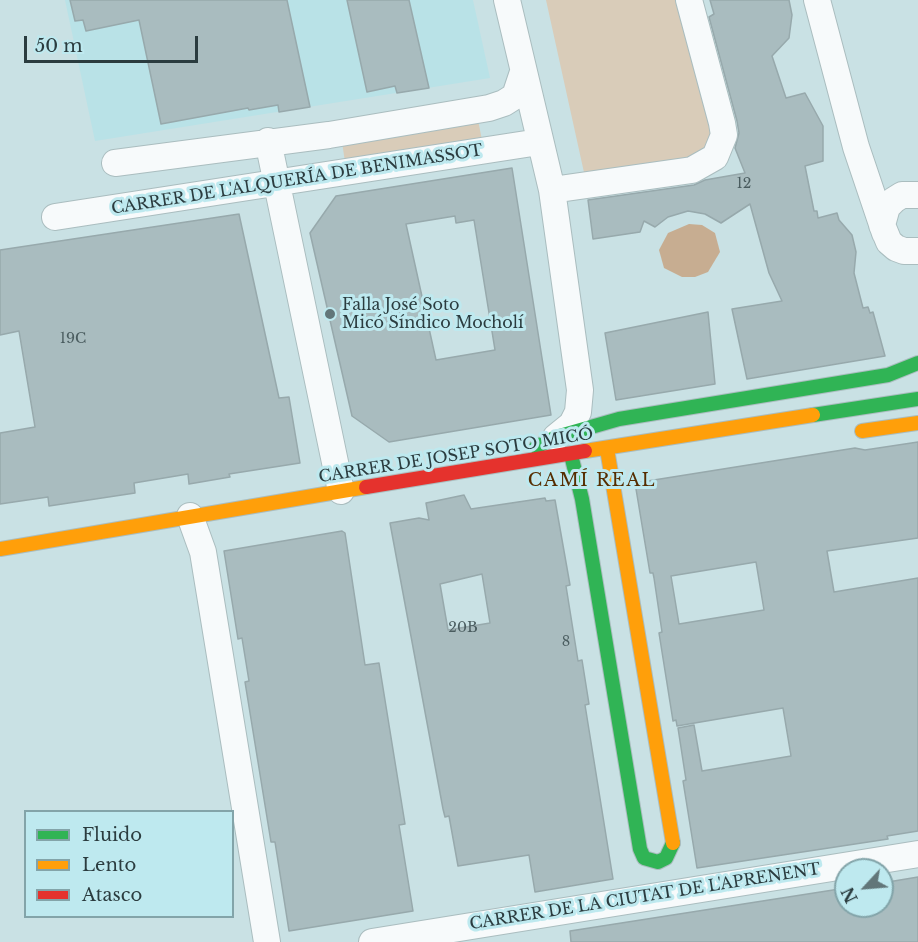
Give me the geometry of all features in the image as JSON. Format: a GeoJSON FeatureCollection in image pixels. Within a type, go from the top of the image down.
{"type":"FeatureCollection","features":[{"type":"Feature","properties":{"kind":"street"},"geometry":{"type":"LineString","coordinates":[[507,0],[552,190],[580,391],[578,412],[563,446],[582,499],[648,889],[671,891],[673,844],[616,470],[607,449]]}},
{"type":"Feature","properties":{"kind":"street"},"geometry":{"type":"LineString","coordinates":[[552,190],[692,170],[715,157],[722,146],[723,123],[689,0]]}},
{"type":"Feature","properties":{"kind":"street"},"geometry":{"type":"LineString","coordinates":[[817,0],[856,147],[885,233],[896,248],[904,251],[918,251]]}},
{"type":"Feature","properties":{"kind":"street"},"geometry":{"type":"LineString","coordinates":[[115,163],[268,141],[329,135],[489,108],[515,96],[523,72]]}},
{"type":"Feature","properties":{"kind":"street"},"geometry":{"type":"LineString","coordinates":[[268,141],[340,491]]}},
{"type":"Feature","properties":{"kind":"street","name":"CARRER DE L'ALQUERÍA DE BENIMASSOT"},"geometry":{"type":"LineString","coordinates":[[55,217],[539,142]]}},
{"type":"Feature","properties":{"kind":"street"},"geometry":{"type":"LineString","coordinates":[[856,147],[861,159],[879,181],[893,188],[915,194]]}},
{"type":"Feature","properties":{"kind":"street"},"geometry":{"type":"LineString","coordinates":[[885,233],[883,216],[887,207],[902,195],[915,194]]}},
{"type":"Feature","properties":{"kind":"street"},"geometry":{"type":"LineString","coordinates":[[499,465],[563,446],[619,419],[888,375],[918,363]]}},
{"type":"Feature","properties":{"kind":"street","name":"CARRER DE JOSEP SOTO MICÓ"},"geometry":{"type":"LineString","coordinates":[[0,549],[499,465],[563,446],[607,449],[918,399]]}},
{"type":"Feature","properties":{"kind":"street"},"geometry":{"type":"LineString","coordinates":[[845,434],[918,423]]}},
{"type":"Feature","properties":{"kind":"street"},"geometry":{"type":"LineString","coordinates":[[563,446],[592,467],[616,470]]}},
{"type":"Feature","properties":{"kind":"street"},"geometry":{"type":"LineString","coordinates":[[190,516],[203,552],[267,942]]}},
{"type":"Feature","properties":{"kind":"street"},"geometry":{"type":"LineString","coordinates":[[640,849],[644,858],[658,862],[666,858],[673,844]]}},
{"type":"Feature","properties":{"kind":"street","name":"CARRER DE LA CIUTAT DE L'APRENENT"},"geometry":{"type":"LineString","coordinates":[[372,942],[671,891],[918,854]]}},
{"type":"Feature","properties":{"kind":"shaded area"},"geometry":{"type":"Polygon","coordinates":[[[65,0],[473,0],[490,78],[95,141],[65,0]]]}},
{"type":"Feature","properties":{"kind":"shaded area"},"geometry":{"type":"Polygon","coordinates":[[[546,0],[678,0],[714,138],[701,157],[585,177],[546,0]]]}},
{"type":"Feature","properties":{"kind":"shaded area"},"geometry":{"type":"Polygon","coordinates":[[[478,120],[482,140],[345,162],[342,142],[478,120]]]}},
{"type":"Feature","properties":{"kind":"shaded area"},"geometry":{"type":"Polygon","coordinates":[[[689,224],[702,225],[715,233],[720,252],[708,272],[695,277],[682,277],[664,268],[659,250],[668,233],[689,224]]]}},
{"type":"Feature","properties":{"kind":"building"},"geometry":{"type":"Polygon","coordinates":[[[70,0],[287,0],[310,107],[279,112],[278,105],[249,110],[248,108],[161,124],[139,20],[86,31],[83,20],[75,21],[70,0]]]}},
{"type":"Feature","properties":{"kind":"building"},"geometry":{"type":"Polygon","coordinates":[[[347,0],[409,0],[429,88],[397,93],[395,86],[367,92],[347,0]]]}},
{"type":"Feature","properties":{"kind":"building"},"geometry":{"type":"Polygon","coordinates":[[[710,0],[789,0],[792,15],[789,38],[772,56],[786,98],[805,93],[823,126],[823,161],[805,166],[814,211],[817,211],[818,218],[837,213],[839,220],[852,235],[856,252],[854,273],[863,308],[868,307],[870,313],[873,312],[885,356],[747,379],[732,309],[782,301],[769,273],[750,204],[721,223],[705,214],[688,211],[668,217],[655,227],[644,221],[640,232],[593,239],[588,200],[694,185],[705,180],[745,173],[735,148],[739,133],[737,121],[709,17],[714,14],[710,0]]]}},
{"type":"Feature","properties":{"kind":"building"},"geometry":{"type":"Polygon","coordinates":[[[512,168],[551,415],[389,442],[352,416],[310,233],[336,196],[512,168]],[[455,216],[406,224],[436,360],[495,350],[474,220],[456,223],[455,216]]]}},
{"type":"Feature","properties":{"kind":"building"},"geometry":{"type":"Polygon","coordinates":[[[239,214],[279,398],[289,397],[300,463],[229,474],[230,477],[189,484],[188,474],[134,483],[135,493],[49,506],[48,497],[0,504],[0,433],[35,427],[19,331],[0,335],[0,250],[239,214]]]}},
{"type":"Feature","properties":{"kind":"building"},"geometry":{"type":"Polygon","coordinates":[[[708,312],[715,384],[616,400],[605,333],[708,312]]]}},
{"type":"Feature","properties":{"kind":"building"},"geometry":{"type":"Polygon","coordinates":[[[918,442],[918,538],[827,551],[834,592],[918,578],[918,831],[887,836],[888,839],[697,868],[683,781],[686,780],[678,728],[694,725],[702,771],[791,756],[783,708],[677,726],[676,720],[673,721],[659,633],[662,632],[654,578],[653,573],[650,573],[635,483],[855,448],[865,450],[918,442]],[[756,562],[671,576],[679,624],[764,610],[756,562]]]}},
{"type":"Feature","properties":{"kind":"building"},"geometry":{"type":"Polygon","coordinates":[[[464,495],[471,509],[545,498],[546,501],[555,500],[570,585],[566,586],[578,661],[582,660],[589,704],[585,705],[613,879],[535,892],[529,855],[458,866],[449,816],[445,817],[443,809],[390,523],[419,518],[429,520],[426,503],[464,495]],[[482,574],[440,584],[448,630],[490,623],[482,574]]]}},
{"type":"Feature","properties":{"kind":"building"},"geometry":{"type":"Polygon","coordinates":[[[342,531],[345,533],[365,665],[379,663],[405,824],[399,825],[413,911],[289,931],[275,842],[271,842],[245,682],[249,681],[242,638],[238,639],[224,551],[342,531]]]}},
{"type":"Feature","properties":{"kind":"building"},"geometry":{"type":"Polygon","coordinates":[[[918,877],[918,942],[571,942],[570,931],[834,890],[834,918],[894,918],[894,881],[918,877]]]}},
{"type":"Feature","properties":{"kind":"traffic: fast"},"geometry":{"type":"LineString","coordinates":[[536,447],[556,437],[619,419],[888,375],[918,363]]}},
{"type":"Feature","properties":{"kind":"traffic: fast"},"geometry":{"type":"LineString","coordinates":[[813,415],[918,399]]}},
{"type":"Feature","properties":{"kind":"traffic: fast"},"geometry":{"type":"LineString","coordinates":[[571,455],[582,499],[640,849],[644,858],[658,862],[666,858],[673,843]]}},
{"type":"Feature","properties":{"kind":"traffic: slow"},"geometry":{"type":"LineString","coordinates":[[585,451],[813,415]]}},
{"type":"Feature","properties":{"kind":"traffic: slow"},"geometry":{"type":"LineString","coordinates":[[862,431],[918,423]]}},
{"type":"Feature","properties":{"kind":"traffic: slow"},"geometry":{"type":"LineString","coordinates":[[607,449],[673,843]]}},
{"type":"Feature","properties":{"kind":"traffic: slow"},"geometry":{"type":"LineString","coordinates":[[0,549],[366,487]]}},
{"type":"Feature","properties":{"kind":"traffic: jam"},"geometry":{"type":"LineString","coordinates":[[366,487],[585,451]]}},
{"type":"Feature","properties":{"kind":"place","name":"Falla José Soto Micó Síndico Mocholí"},"geometry":{"type":"Point","coordinates":[330,314]}},
{"type":"Feature","properties":{"kind":"district","name":"CAMÍ REAL"},"geometry":{"type":"Point","coordinates":[592,481]}}]}
